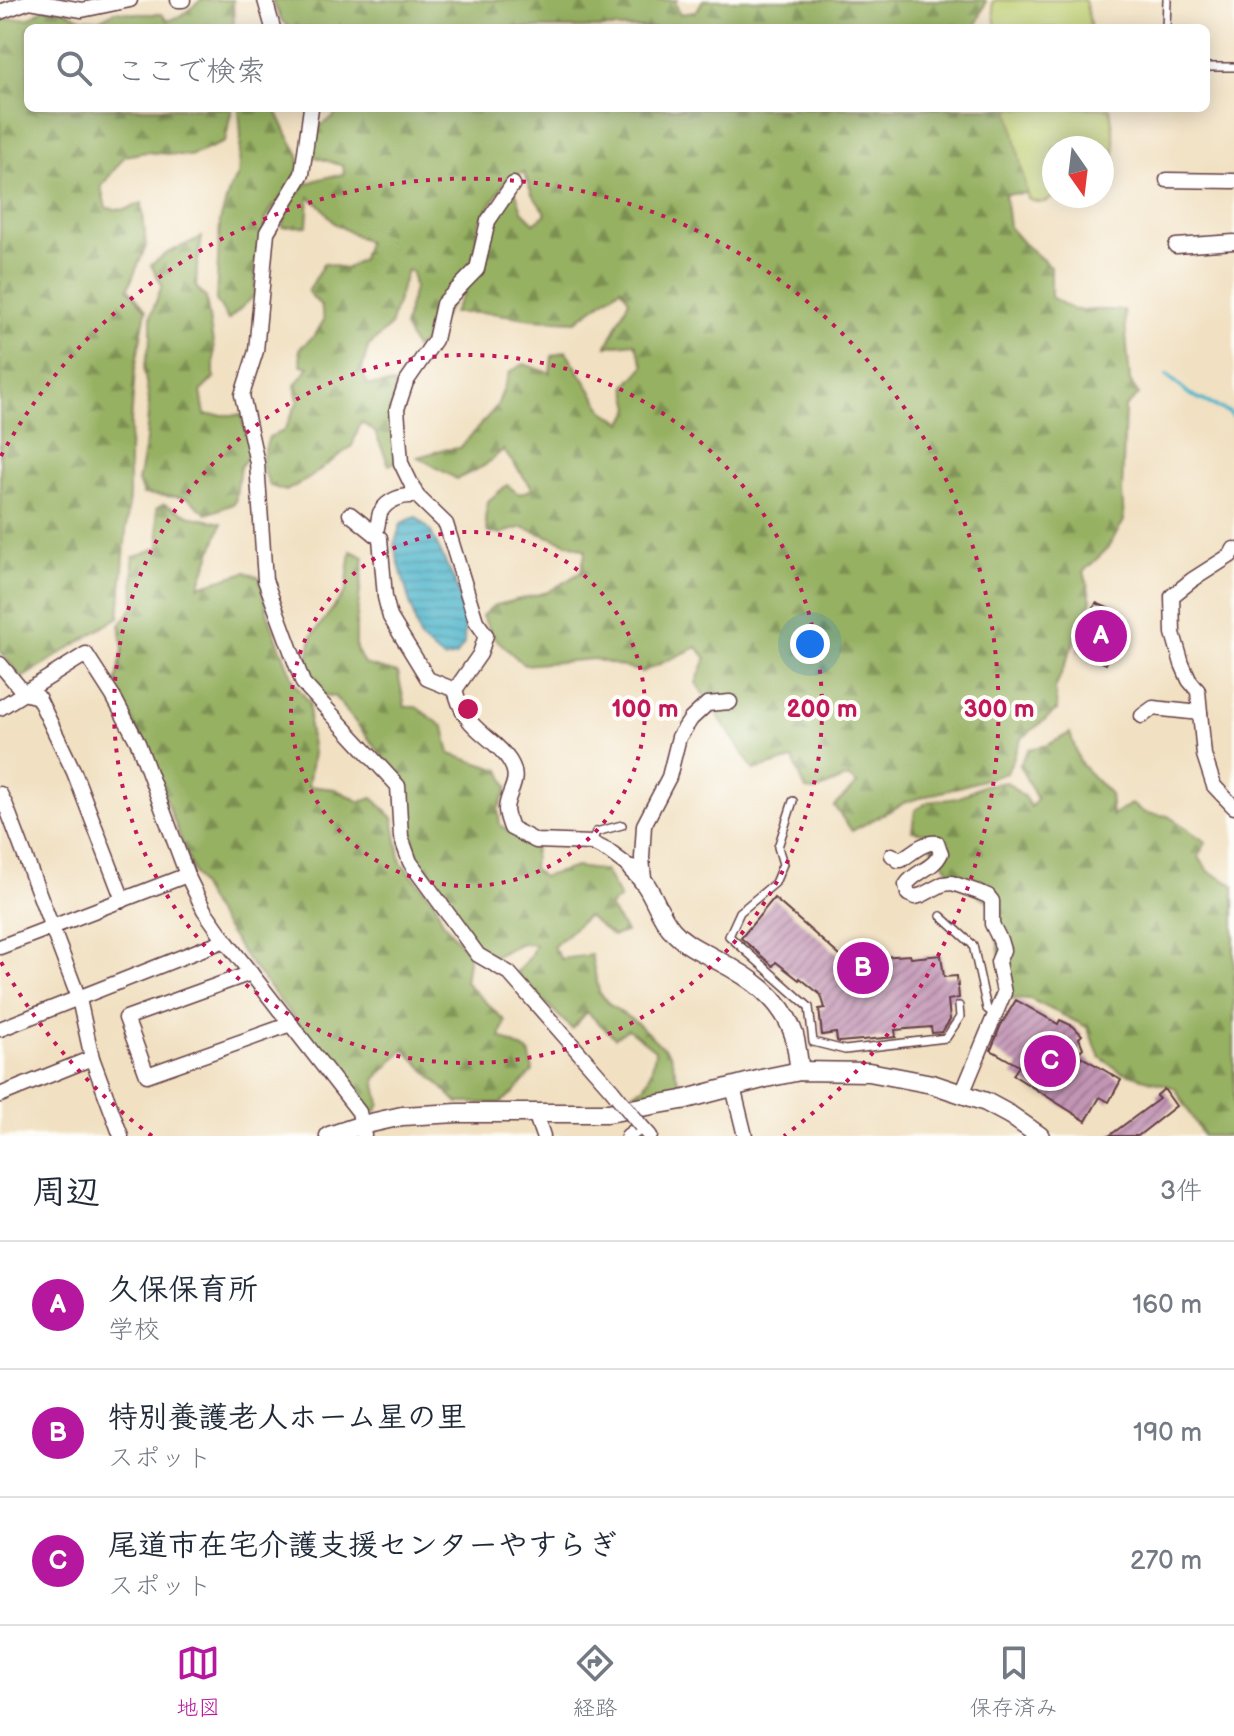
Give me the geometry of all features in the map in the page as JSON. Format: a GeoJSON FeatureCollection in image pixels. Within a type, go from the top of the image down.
{"type":"FeatureCollection","features":[{"type":"Feature","properties":{"kind":"street"},"geometry":{"type":"LineString","coordinates":[[0,12],[30,1],[82,10],[130,0]]}},
{"type":"Feature","properties":{"kind":"street"},"geometry":{"type":"LineString","coordinates":[[265,0],[272,24]]}},
{"type":"Feature","properties":{"kind":"street"},"geometry":{"type":"LineString","coordinates":[[310,112],[302,174],[267,232],[256,351],[242,395],[257,463],[265,580],[303,683],[398,786],[401,837],[410,862],[478,955],[509,973],[646,1131],[628,1136]]}},
{"type":"Feature","properties":{"kind":"street"},"geometry":{"type":"LineString","coordinates":[[1167,180],[1234,181]]}},
{"type":"Feature","properties":{"kind":"street"},"geometry":{"type":"LineString","coordinates":[[455,690],[480,654],[486,635],[476,621],[446,524],[417,496],[401,463],[397,409],[406,382],[435,340],[443,304],[477,269],[488,221],[513,184]]}},
{"type":"Feature","properties":{"kind":"street"},"geometry":{"type":"LineString","coordinates":[[1176,246],[1234,242]]}},
{"type":"Feature","properties":{"kind":"street"},"geometry":{"type":"LineString","coordinates":[[375,534],[380,513],[390,502],[406,495],[417,496]]}},
{"type":"Feature","properties":{"kind":"street"},"geometry":{"type":"LineString","coordinates":[[350,514],[380,538],[385,597],[390,617],[428,679],[455,690]]}},
{"type":"Feature","properties":{"kind":"street"},"geometry":{"type":"LineString","coordinates":[[1234,549],[1231,555],[1172,596],[1173,633],[1182,664],[1198,691],[1204,755],[1214,786],[1234,807]]}},
{"type":"Feature","properties":{"kind":"street"},"geometry":{"type":"LineString","coordinates":[[0,708],[86,654],[138,743],[187,875],[204,910],[359,1112],[363,1130]]}},
{"type":"Feature","properties":{"kind":"street"},"geometry":{"type":"LineString","coordinates":[[0,664],[24,693],[38,697],[74,772],[123,900]]}},
{"type":"Feature","properties":{"kind":"street"},"geometry":{"type":"LineString","coordinates":[[455,690],[462,712],[509,760],[515,774],[506,812],[511,828],[536,841],[592,843],[608,851],[638,874],[670,928],[688,945],[757,983],[774,988],[795,1038],[800,1071]]}},
{"type":"Feature","properties":{"kind":"street"},"geometry":{"type":"LineString","coordinates":[[638,874],[644,825],[669,777],[679,737],[691,719],[707,704],[730,702]]}},
{"type":"Feature","properties":{"kind":"street"},"geometry":{"type":"LineString","coordinates":[[1142,716],[1153,708],[1200,713]]}},
{"type":"Feature","properties":{"kind":"street"},"geometry":{"type":"LineString","coordinates":[[0,794],[79,999],[92,1058],[121,1136]]}},
{"type":"Feature","properties":{"kind":"street"},"geometry":{"type":"LineString","coordinates":[[892,855],[901,860],[934,841],[941,853],[938,860],[909,880],[906,885],[908,894],[915,897],[952,883],[988,896],[992,901],[992,924],[1003,950],[998,962],[1004,993],[962,1094]]}},
{"type":"Feature","properties":{"kind":"street"},"geometry":{"type":"LineString","coordinates":[[0,947],[187,875]]}},
{"type":"Feature","properties":{"kind":"street"},"geometry":{"type":"LineString","coordinates":[[0,1029],[225,940]]}},
{"type":"Feature","properties":{"kind":"street"},"geometry":{"type":"LineString","coordinates":[[251,973],[126,1018],[147,1075],[291,1024]]}},
{"type":"Feature","properties":{"kind":"street"},"geometry":{"type":"LineString","coordinates":[[0,1095],[92,1058]]}},
{"type":"Feature","properties":{"kind":"street"},"geometry":{"type":"LineString","coordinates":[[329,1136],[363,1130],[402,1116],[608,1113],[682,1100],[800,1071],[869,1072],[932,1084],[986,1102],[1040,1136]]}},
{"type":"Feature","properties":{"kind":"street"},"geometry":{"type":"LineString","coordinates":[[733,1087],[745,1136]]}},
{"type":"Feature","properties":{"kind":"street"},"geometry":{"type":"LineString","coordinates":[[535,1113],[543,1136]]}},
{"type":"Feature","properties":{"kind":"lane"},"geometry":{"type":"LineString","coordinates":[[1166,24],[1167,0]]}},
{"type":"Feature","properties":{"kind":"lane"},"geometry":{"type":"LineString","coordinates":[[1210,67],[1234,67]]}},
{"type":"Feature","properties":{"kind":"lane"},"geometry":{"type":"LineString","coordinates":[[793,801],[778,847],[783,864],[775,883],[740,912],[729,936],[774,988],[809,1007],[813,1042],[845,1050],[946,1038],[960,1017],[959,1006]]}},
{"type":"Feature","properties":{"kind":"lane"},"geometry":{"type":"LineString","coordinates":[[592,843],[596,832],[622,825]]}},
{"type":"Feature","properties":{"kind":"lane"},"geometry":{"type":"LineString","coordinates":[[941,916],[973,945],[987,1009],[995,1015]]}},
{"type":"Feature","properties":{"kind":"green space"},"geometry":{"type":"Polygon","coordinates":[[[201,0],[233,0],[234,24],[24,24],[24,112],[231,112],[225,142],[190,156],[146,152],[125,156],[101,187],[106,208],[125,210],[142,203],[146,246],[128,288],[146,310],[135,369],[119,617],[22,678],[0,651],[0,20],[30,18],[45,8],[65,11],[83,19],[99,20],[116,11],[162,14],[167,21],[181,16],[201,0]]]}},
{"type":"Feature","properties":{"kind":"green space"},"geometry":{"type":"Polygon","coordinates":[[[271,0],[677,0],[675,3],[680,14],[696,12],[703,0],[986,2],[977,24],[285,24],[271,0]]]}},
{"type":"Feature","properties":{"kind":"green space"},"geometry":{"type":"Polygon","coordinates":[[[1085,0],[1090,24],[995,24],[992,2],[1085,0]]]}},
{"type":"Feature","properties":{"kind":"green space"},"geometry":{"type":"Polygon","coordinates":[[[239,112],[277,112],[299,155],[299,171],[267,217],[256,256],[255,295],[228,320],[216,300],[220,221],[230,188],[238,176],[239,112]]]}},
{"type":"Feature","properties":{"kind":"green space"},"geometry":{"type":"Polygon","coordinates":[[[336,112],[1010,112],[1032,193],[1005,194],[1009,227],[1051,267],[1051,297],[1074,310],[1124,310],[1130,381],[1139,395],[1125,407],[1124,521],[1106,550],[1084,571],[1091,600],[1055,689],[1057,710],[1021,739],[1007,773],[906,802],[852,831],[834,806],[857,784],[848,777],[815,791],[806,790],[793,759],[754,770],[696,683],[706,658],[697,647],[642,672],[594,659],[524,665],[493,636],[482,616],[493,606],[548,592],[581,572],[586,550],[522,527],[500,534],[488,533],[485,518],[488,501],[507,485],[519,494],[533,489],[503,450],[484,466],[457,479],[418,457],[460,448],[497,406],[510,372],[524,364],[550,373],[552,356],[566,351],[604,411],[623,423],[631,408],[626,386],[644,366],[635,343],[607,346],[629,300],[621,288],[576,321],[492,313],[453,313],[491,228],[515,190],[522,211],[534,223],[546,214],[532,194],[524,172],[505,182],[479,223],[472,266],[432,337],[415,348],[404,327],[414,288],[412,272],[407,270],[390,326],[368,347],[362,370],[368,385],[394,384],[398,461],[389,465],[375,432],[361,422],[352,446],[308,479],[286,491],[270,486],[261,463],[269,437],[284,431],[298,401],[295,385],[309,367],[301,365],[299,349],[315,335],[324,320],[321,306],[308,292],[324,263],[345,269],[362,259],[367,242],[334,223],[322,207],[309,197],[307,226],[282,227],[291,202],[302,187],[319,179],[344,174],[343,166],[313,156],[314,129],[333,118],[336,112]]]}},
{"type":"Feature","properties":{"kind":"green space"},"geometry":{"type":"Polygon","coordinates":[[[1010,112],[1111,112],[1114,136],[1042,136],[1042,202],[1028,199],[1010,112]]]}},
{"type":"Feature","properties":{"kind":"green space"},"geometry":{"type":"Polygon","coordinates":[[[1114,138],[1116,185],[1114,186],[1114,138]]]}},
{"type":"Feature","properties":{"kind":"green space"},"geometry":{"type":"Polygon","coordinates":[[[202,237],[196,287],[206,298],[214,350],[214,378],[201,391],[205,415],[241,415],[251,453],[240,467],[235,503],[207,514],[188,498],[143,494],[138,482],[149,401],[144,370],[151,337],[151,315],[162,285],[151,265],[167,253],[202,237]]]}},
{"type":"Feature","properties":{"kind":"green space"},"geometry":{"type":"Polygon","coordinates":[[[164,504],[193,517],[222,523],[199,586],[246,572],[260,578],[268,614],[295,684],[310,703],[313,753],[308,786],[335,789],[360,802],[373,798],[393,818],[401,862],[434,901],[443,922],[469,954],[465,982],[505,1021],[500,1037],[529,1052],[533,1071],[500,1103],[458,1103],[404,1049],[375,1080],[380,1104],[376,1111],[367,1110],[246,958],[214,911],[194,874],[146,747],[115,688],[123,650],[120,625],[134,606],[133,557],[160,547],[156,509],[164,504]]]}},
{"type":"Feature","properties":{"kind":"green space"},"geometry":{"type":"Polygon","coordinates":[[[351,551],[364,557],[356,649],[364,664],[398,673],[405,707],[416,707],[444,727],[450,754],[500,770],[508,788],[498,809],[500,825],[535,848],[533,869],[542,877],[576,867],[605,871],[620,898],[609,907],[626,932],[613,936],[587,916],[553,947],[561,959],[591,955],[599,992],[610,1005],[638,1024],[670,1054],[680,1086],[635,1100],[633,1093],[644,1086],[649,1078],[655,1050],[628,1029],[615,1038],[587,1012],[572,1029],[516,973],[530,957],[535,945],[521,943],[493,957],[477,947],[449,901],[411,855],[404,833],[405,788],[335,697],[316,693],[305,676],[312,636],[346,591],[351,551]]]}},
{"type":"Feature","properties":{"kind":"green space"},"geometry":{"type":"Polygon","coordinates":[[[1070,733],[1080,763],[1110,794],[1112,816],[1131,804],[1145,813],[1168,816],[1206,842],[1199,857],[1208,871],[1234,885],[1234,1136],[1203,1136],[1175,1088],[1120,1071],[1100,1057],[1087,1027],[1030,999],[1007,998],[991,902],[961,886],[932,847],[929,834],[912,831],[915,810],[928,802],[958,798],[984,785],[1007,782],[1031,807],[1037,799],[1019,765],[1029,749],[1048,745],[1070,733]]]}},
{"type":"Feature","properties":{"kind":"water"},"geometry":{"type":"Polygon","coordinates":[[[416,517],[430,530],[454,580],[465,615],[464,644],[456,656],[444,659],[420,639],[394,546],[401,523],[416,517]]]}},
{"type":"Feature","properties":{"kind":"building"},"geometry":{"type":"Polygon","coordinates":[[[1096,603],[1124,615],[1106,664],[1077,651],[1096,603]]]}},
{"type":"Feature","properties":{"kind":"building"},"geometry":{"type":"Polygon","coordinates":[[[774,898],[848,963],[864,962],[864,958],[941,955],[944,977],[957,976],[959,998],[948,1000],[950,1020],[942,1032],[932,1033],[931,1027],[895,1030],[896,1037],[839,1042],[836,1033],[822,1035],[819,1009],[825,1008],[821,995],[776,962],[773,966],[741,938],[774,898]]]}},
{"type":"Feature","properties":{"kind":"building"},"geometry":{"type":"Polygon","coordinates":[[[1016,1000],[1058,1024],[1060,1020],[1073,1026],[1082,1035],[1079,1038],[1083,1048],[1077,1054],[1121,1080],[1109,1102],[1100,1097],[1086,1121],[1013,1075],[1019,1066],[991,1050],[1016,1000]]]}},
{"type":"Feature","properties":{"kind":"building"},"geometry":{"type":"Polygon","coordinates":[[[1164,1089],[1176,1106],[1138,1136],[1109,1136],[1159,1099],[1156,1096],[1164,1089]]]}},
{"type":"Feature","properties":{"kind":"waterway"},"geometry":{"type":"LineString","coordinates":[[1167,375],[1189,394],[1230,413],[1234,418]]}},
{"type":"Feature","properties":{"kind":"place","name":"久保保育所"},"geometry":{"type":"Point","coordinates":[1101,636]}},
{"type":"Feature","properties":{"kind":"place","name":"特別養護老人ホーム星の里"},"geometry":{"type":"Point","coordinates":[863,968]}},
{"type":"Feature","properties":{"kind":"place","name":"尾道市在宅介護支援センターやすらぎ"},"geometry":{"type":"Point","coordinates":[1050,1061]}}]}
